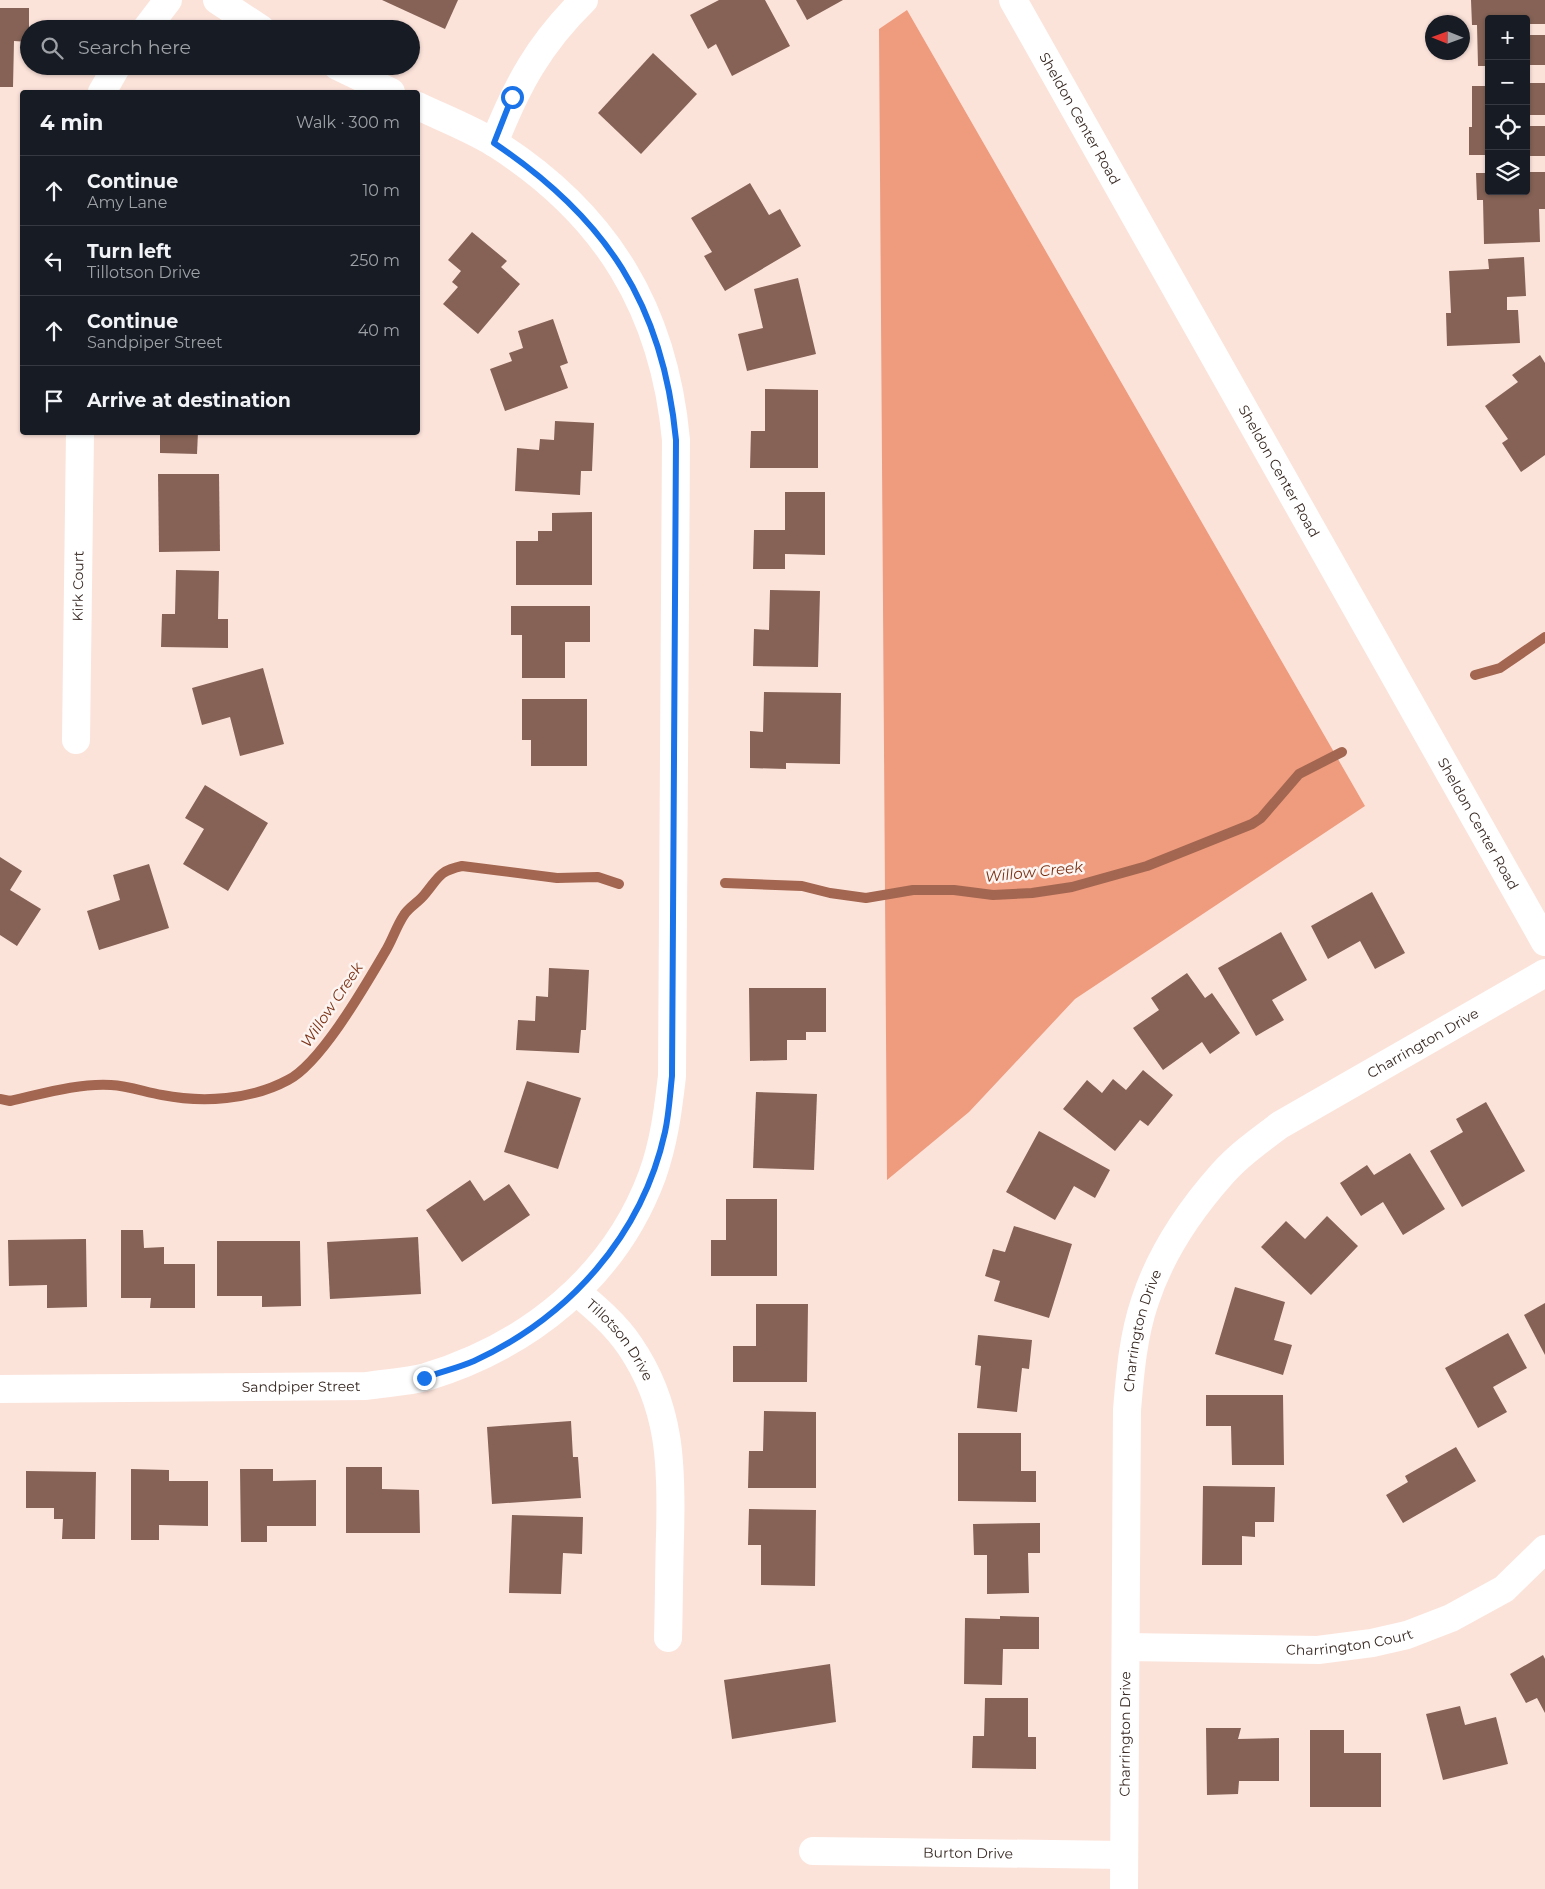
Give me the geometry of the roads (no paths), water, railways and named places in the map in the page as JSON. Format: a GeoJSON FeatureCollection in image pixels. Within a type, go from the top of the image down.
{"type":"FeatureCollection","features":[{"type":"Feature","properties":{"kind":"street"},"geometry":{"type":"LineString","coordinates":[[153,20],[168,0]]}},
{"type":"Feature","properties":{"kind":"street"},"geometry":{"type":"LineString","coordinates":[[217,0],[247,20]]}},
{"type":"Feature","properties":{"kind":"street"},"geometry":{"type":"LineString","coordinates":[[494,143],[512,97],[535,57],[564,20],[584,0]]}},
{"type":"Feature","properties":{"kind":"street","name":"Sheldon Center Road"},"geometry":{"type":"LineString","coordinates":[[1013,0],[1545,942]]}},
{"type":"Feature","properties":{"kind":"street"},"geometry":{"type":"LineString","coordinates":[[103,90],[112,75]]}},
{"type":"Feature","properties":{"kind":"street"},"geometry":{"type":"LineString","coordinates":[[356,75],[387,90]]}},
{"type":"Feature","properties":{"kind":"street","name":"Tillotson Drive"},"geometry":{"type":"LineString","coordinates":[[420,107],[494,143],[555,188],[604,241],[642,302],[665,370],[672,405],[676,440],[672,1076],[665,1132],[652,1176],[632,1218],[608,1256],[577,1292],[604,1316],[629,1345],[649,1378],[662,1413],[669,1445],[671,1478],[668,1638]]}},
{"type":"Feature","properties":{"kind":"street","name":"Kirk Court"},"geometry":{"type":"LineString","coordinates":[[76,740],[80,435]]}},
{"type":"Feature","properties":{"kind":"street","name":"Charrington Drive"},"geometry":{"type":"LineString","coordinates":[[1124,1889],[1127,1410],[1130,1364],[1145,1302],[1159,1268],[1183,1224],[1222,1174],[1280,1124],[1545,973]]}},
{"type":"Feature","properties":{"kind":"street","name":"Sandpiper Street"},"geometry":{"type":"LineString","coordinates":[[0,1390],[366,1386],[424,1378],[474,1361],[544,1321],[577,1292]]}},
{"type":"Feature","properties":{"kind":"street","name":"Charrington Court"},"geometry":{"type":"LineString","coordinates":[[1126,1647],[1318,1650],[1381,1641],[1407,1635],[1451,1618],[1504,1589],[1545,1549]]}},
{"type":"Feature","properties":{"kind":"street","name":"Burton Drive"},"geometry":{"type":"LineString","coordinates":[[812,1852],[1124,1855]]}},
{"type":"Feature","properties":{"kind":"waterway","name":"Willow Creek"},"geometry":{"type":"LineString","coordinates":[[1475,675],[1500,668],[1545,637]]}},
{"type":"Feature","properties":{"kind":"waterway","name":"Willow Creek"},"geometry":{"type":"LineString","coordinates":[[725,883],[802,886],[830,893],[866,898],[913,890],[954,890],[993,895],[1032,893],[1072,887],[1147,866],[1252,824],[1261,818],[1299,774],[1342,752]]}},
{"type":"Feature","properties":{"kind":"waterway","name":"Willow Creek"},"geometry":{"type":"LineString","coordinates":[[0,1099],[10,1101],[60,1090],[98,1085],[111,1085],[194,1099],[243,1096],[274,1087],[301,1071],[328,1041],[366,984],[404,915],[423,897],[437,879],[448,870],[462,866],[557,878],[598,877],[619,884]]}}]}
